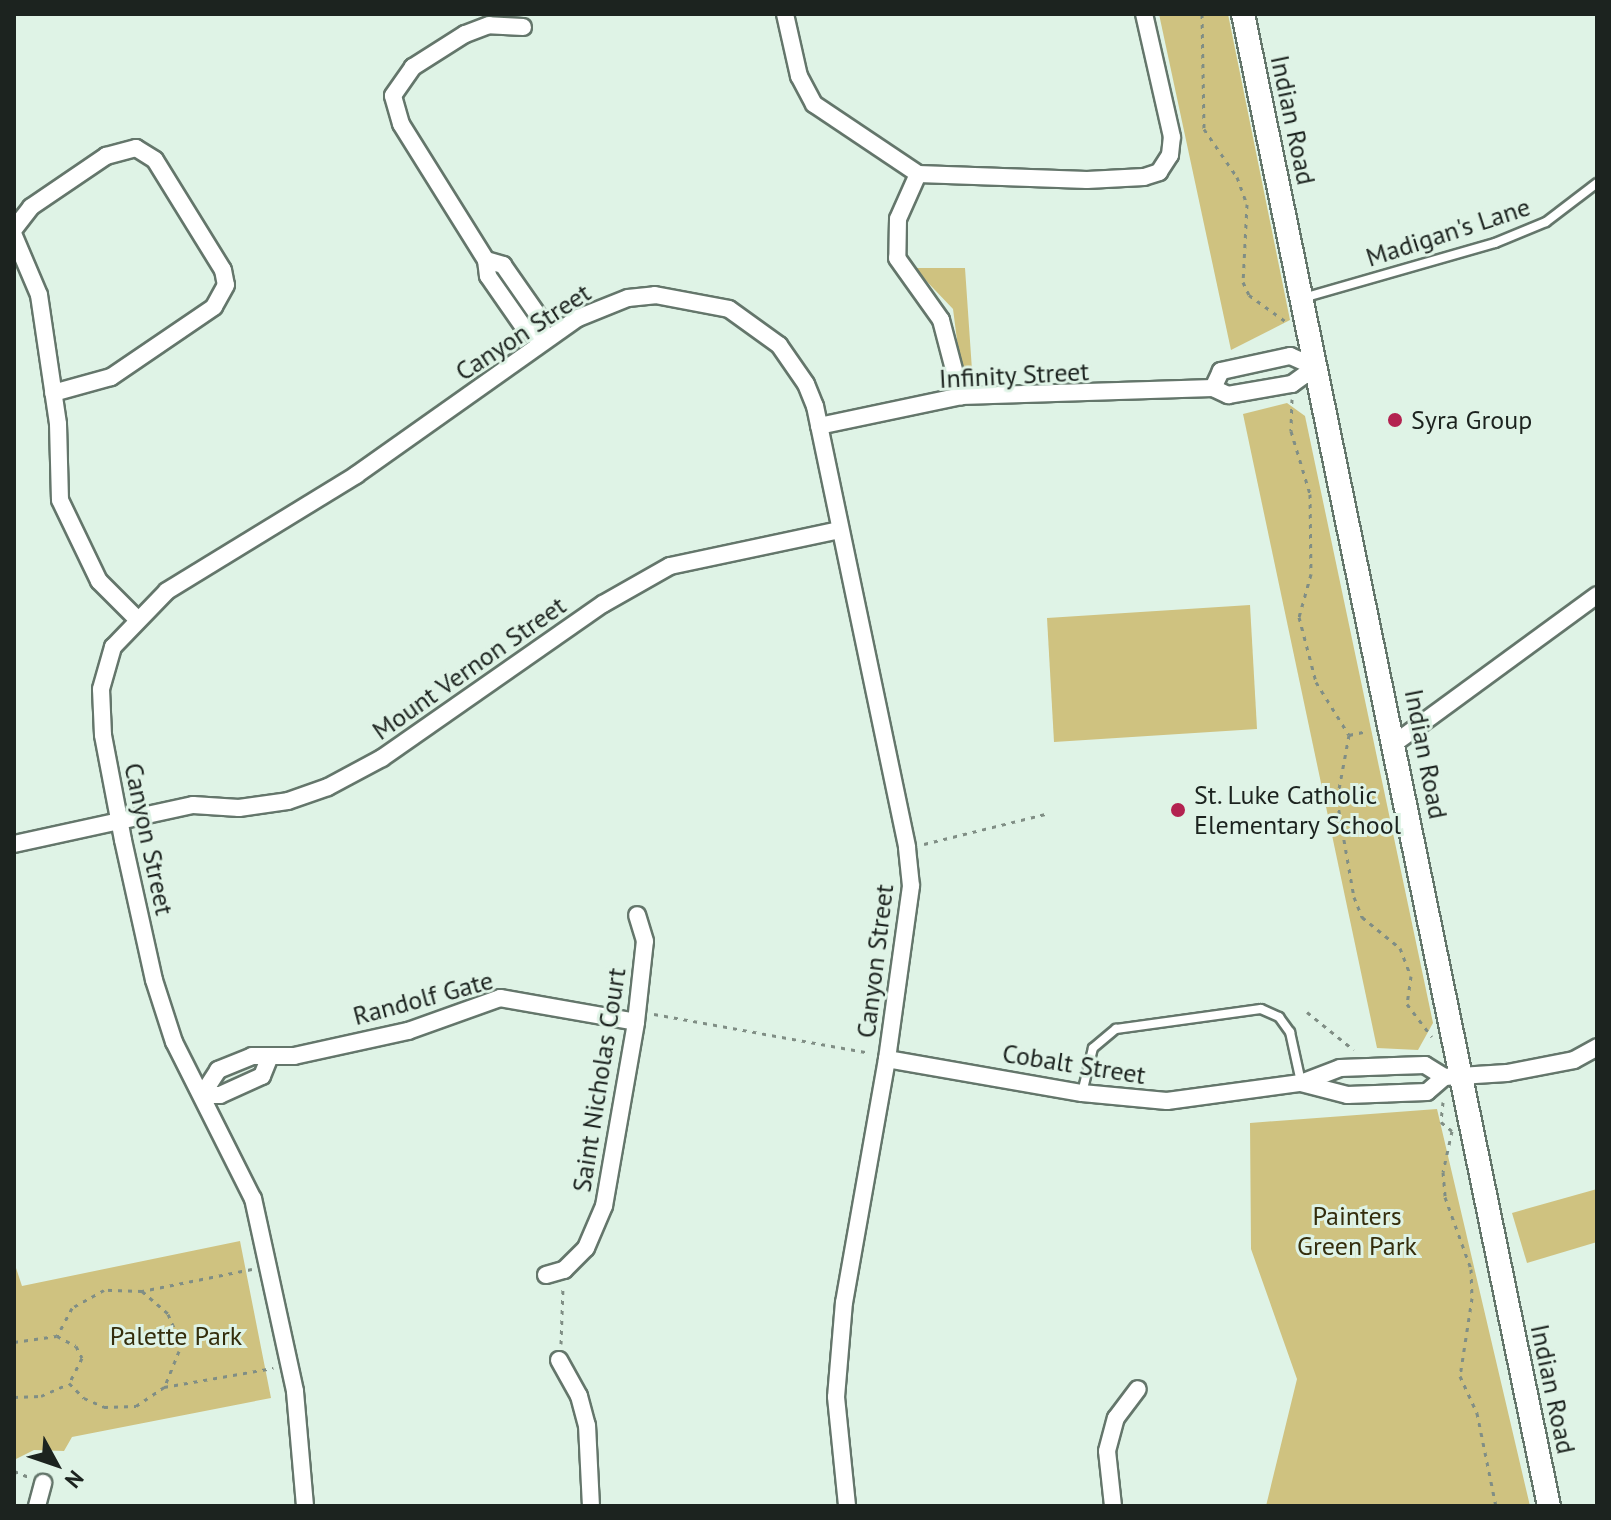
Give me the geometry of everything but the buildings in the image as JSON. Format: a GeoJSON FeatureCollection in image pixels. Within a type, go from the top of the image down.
{"type":"FeatureCollection","features":[{"type":"Feature","properties":{"kind":"street"},"geometry":{"type":"LineString","coordinates":[[785,14],[799,76],[814,104],[918,174],[1087,180],[1159,172],[1170,155],[1172,137],[1144,14]]}},
{"type":"Feature","properties":{"kind":"street","name":"Indian Road"},"geometry":{"type":"LineString","coordinates":[[1243,14],[1395,743],[1453,1077],[1549,1506]]}},
{"type":"Feature","properties":{"kind":"street"},"geometry":{"type":"LineString","coordinates":[[523,27],[489,25],[465,34],[413,67],[393,96],[401,124],[486,260],[488,276],[522,325],[544,341]]}},
{"type":"Feature","properties":{"kind":"street"},"geometry":{"type":"LineString","coordinates":[[14,229],[31,207],[106,156],[136,148],[155,160],[223,270],[226,285],[214,307],[111,377],[53,393]]}},
{"type":"Feature","properties":{"kind":"street"},"geometry":{"type":"LineString","coordinates":[[918,174],[898,219],[897,258],[941,320],[961,396]]}},
{"type":"Feature","properties":{"kind":"street"},"geometry":{"type":"LineString","coordinates":[[14,236],[39,295],[53,393],[60,500],[99,581],[136,618]]}},
{"type":"Feature","properties":{"kind":"street","name":"Canyon Street"},"geometry":{"type":"LineString","coordinates":[[305,1506],[289,1365],[253,1199],[174,1042],[154,980],[118,819],[103,735],[101,689],[113,647],[136,618],[167,591],[356,475],[544,341],[597,308],[628,298],[674,295],[729,309],[779,345],[806,384],[819,426],[907,848],[911,886],[887,1059],[844,1302],[836,1397],[847,1506]]}},
{"type":"Feature","properties":{"kind":"street"},"geometry":{"type":"LineString","coordinates":[[1213,388],[1221,371],[1290,356],[1315,367]]}},
{"type":"Feature","properties":{"kind":"street","name":"Infinity Street"},"geometry":{"type":"LineString","coordinates":[[819,426],[961,396],[1213,388],[1228,395],[1292,384],[1315,367]]}},
{"type":"Feature","properties":{"kind":"street","name":"Mount Vernon Street"},"geometry":{"type":"LineString","coordinates":[[14,844],[193,805],[239,808],[288,801],[328,787],[382,758],[603,604],[670,566],[840,530]]}},
{"type":"Feature","properties":{"kind":"street"},"geometry":{"type":"LineString","coordinates":[[1395,743],[1597,595]]}},
{"type":"Feature","properties":{"kind":"street","name":"Saint Nicholas Court"},"geometry":{"type":"LineString","coordinates":[[564,1270],[586,1248],[604,1206],[636,1022],[645,941],[637,915]]}},
{"type":"Feature","properties":{"kind":"street","name":"Randolf Gate"},"geometry":{"type":"LineString","coordinates":[[202,1095],[218,1070],[252,1056],[269,1059],[408,1031],[500,998],[636,1022]]}},
{"type":"Feature","properties":{"kind":"street"},"geometry":{"type":"LineString","coordinates":[[1453,1077],[1574,1060],[1597,1047]]}},
{"type":"Feature","properties":{"kind":"street"},"geometry":{"type":"LineString","coordinates":[[202,1095],[220,1095],[262,1076],[269,1059]]}},
{"type":"Feature","properties":{"kind":"street","name":"Cobalt Street"},"geometry":{"type":"LineString","coordinates":[[887,1059],[1082,1093],[1167,1101],[1301,1083],[1340,1068],[1425,1065],[1453,1077]]}},
{"type":"Feature","properties":{"kind":"street","name":"Cobalt Street"},"geometry":{"type":"LineString","coordinates":[[1301,1083],[1347,1095],[1413,1093],[1427,1092],[1453,1077]]}},
{"type":"Feature","properties":{"kind":"street"},"geometry":{"type":"LineString","coordinates":[[546,1275],[564,1270]]}},
{"type":"Feature","properties":{"kind":"street"},"geometry":{"type":"LineString","coordinates":[[559,1360],[579,1396],[587,1425],[591,1506]]}},
{"type":"Feature","properties":{"kind":"street"},"geometry":{"type":"LineString","coordinates":[[1113,1506],[1108,1442],[1116,1418],[1138,1389]]}},
{"type":"Feature","properties":{"kind":"street"},"geometry":{"type":"LineString","coordinates":[[37,1506],[43,1483]]}},
{"type":"Feature","properties":{"kind":"lane","name":"Madigan's Lane"},"geometry":{"type":"LineString","coordinates":[[1302,298],[1495,243],[1546,222],[1597,183]]}},
{"type":"Feature","properties":{"kind":"lane"},"geometry":{"type":"LineString","coordinates":[[1082,1093],[1093,1048],[1116,1029],[1261,1009],[1279,1017],[1290,1032],[1301,1083]]}},
{"type":"Feature","properties":{"kind":"path"},"geometry":{"type":"LineString","coordinates":[[1202,14],[1204,129],[1237,177],[1247,204],[1243,282],[1249,295],[1288,324],[1290,356]]}},
{"type":"Feature","properties":{"kind":"path"},"geometry":{"type":"LineString","coordinates":[[1292,384],[1291,431],[1310,494],[1311,574],[1299,617],[1316,682],[1349,735],[1337,800],[1354,897],[1362,917],[1406,959],[1411,976],[1407,1004],[1415,1021],[1435,1040],[1453,1077],[1441,1122],[1452,1131],[1443,1172],[1445,1197],[1471,1269],[1472,1298],[1460,1376],[1477,1413],[1496,1506]]}},
{"type":"Feature","properties":{"kind":"path"},"geometry":{"type":"LineString","coordinates":[[907,848],[1045,814]]}},
{"type":"Feature","properties":{"kind":"path"},"geometry":{"type":"LineString","coordinates":[[1307,1012],[1355,1051]]}},
{"type":"Feature","properties":{"kind":"path"},"geometry":{"type":"LineString","coordinates":[[636,1022],[658,1013],[855,1047],[887,1059]]}},
{"type":"Feature","properties":{"kind":"path"},"geometry":{"type":"LineString","coordinates":[[57,1336],[72,1308],[88,1295],[116,1287],[142,1291],[268,1266]]}},
{"type":"Feature","properties":{"kind":"path"},"geometry":{"type":"LineString","coordinates":[[559,1360],[564,1270]]}},
{"type":"Feature","properties":{"kind":"path"},"geometry":{"type":"LineString","coordinates":[[142,1291],[168,1314],[176,1332],[179,1351],[164,1387]]}},
{"type":"Feature","properties":{"kind":"path"},"geometry":{"type":"LineString","coordinates":[[14,1342],[57,1336],[76,1346],[82,1358],[69,1383],[41,1396],[14,1397]]}},
{"type":"Feature","properties":{"kind":"path"},"geometry":{"type":"LineString","coordinates":[[69,1383],[84,1398],[121,1409],[136,1406],[164,1387],[289,1365]]}},
{"type":"Feature","properties":{"kind":"green space"},"geometry":{"type":"Polygon","coordinates":[[[1159,14],[1228,14],[1290,320],[1231,350],[1159,14]]]}},
{"type":"Feature","properties":{"kind":"green space"},"geometry":{"type":"Polygon","coordinates":[[[914,268],[965,268],[972,370],[961,371],[953,309],[914,268]]]}},
{"type":"Feature","properties":{"kind":"green space"},"geometry":{"type":"Polygon","coordinates":[[[1287,403],[1305,416],[1433,1023],[1418,1050],[1377,1048],[1243,414],[1287,403]]]}},
{"type":"Feature","properties":{"kind":"green space"},"geometry":{"type":"Polygon","coordinates":[[[1250,605],[1257,729],[1054,742],[1047,618],[1250,605]]]}},
{"type":"Feature","properties":{"kind":"green space","name":"Painters Green Park"},"geometry":{"type":"Polygon","coordinates":[[[1437,1109],[1530,1506],[1266,1506],[1297,1379],[1251,1249],[1250,1123],[1437,1109]]]}},
{"type":"Feature","properties":{"kind":"green space"},"geometry":{"type":"Polygon","coordinates":[[[1597,1189],[1597,1242],[1527,1263],[1512,1213],[1597,1189]]]}},
{"type":"Feature","properties":{"kind":"green space","name":"Palette Park"},"geometry":{"type":"Polygon","coordinates":[[[240,1241],[271,1398],[72,1437],[64,1451],[34,1450],[14,1460],[14,1262],[22,1286],[240,1241]]]}},
{"type":"Feature","properties":{"kind":"place","name":"Syra Group"},"geometry":{"type":"Point","coordinates":[1395,420]}},
{"type":"Feature","properties":{"kind":"place","name":"St. Luke Catholic Elementary School"},"geometry":{"type":"Point","coordinates":[1178,810]}}]}
